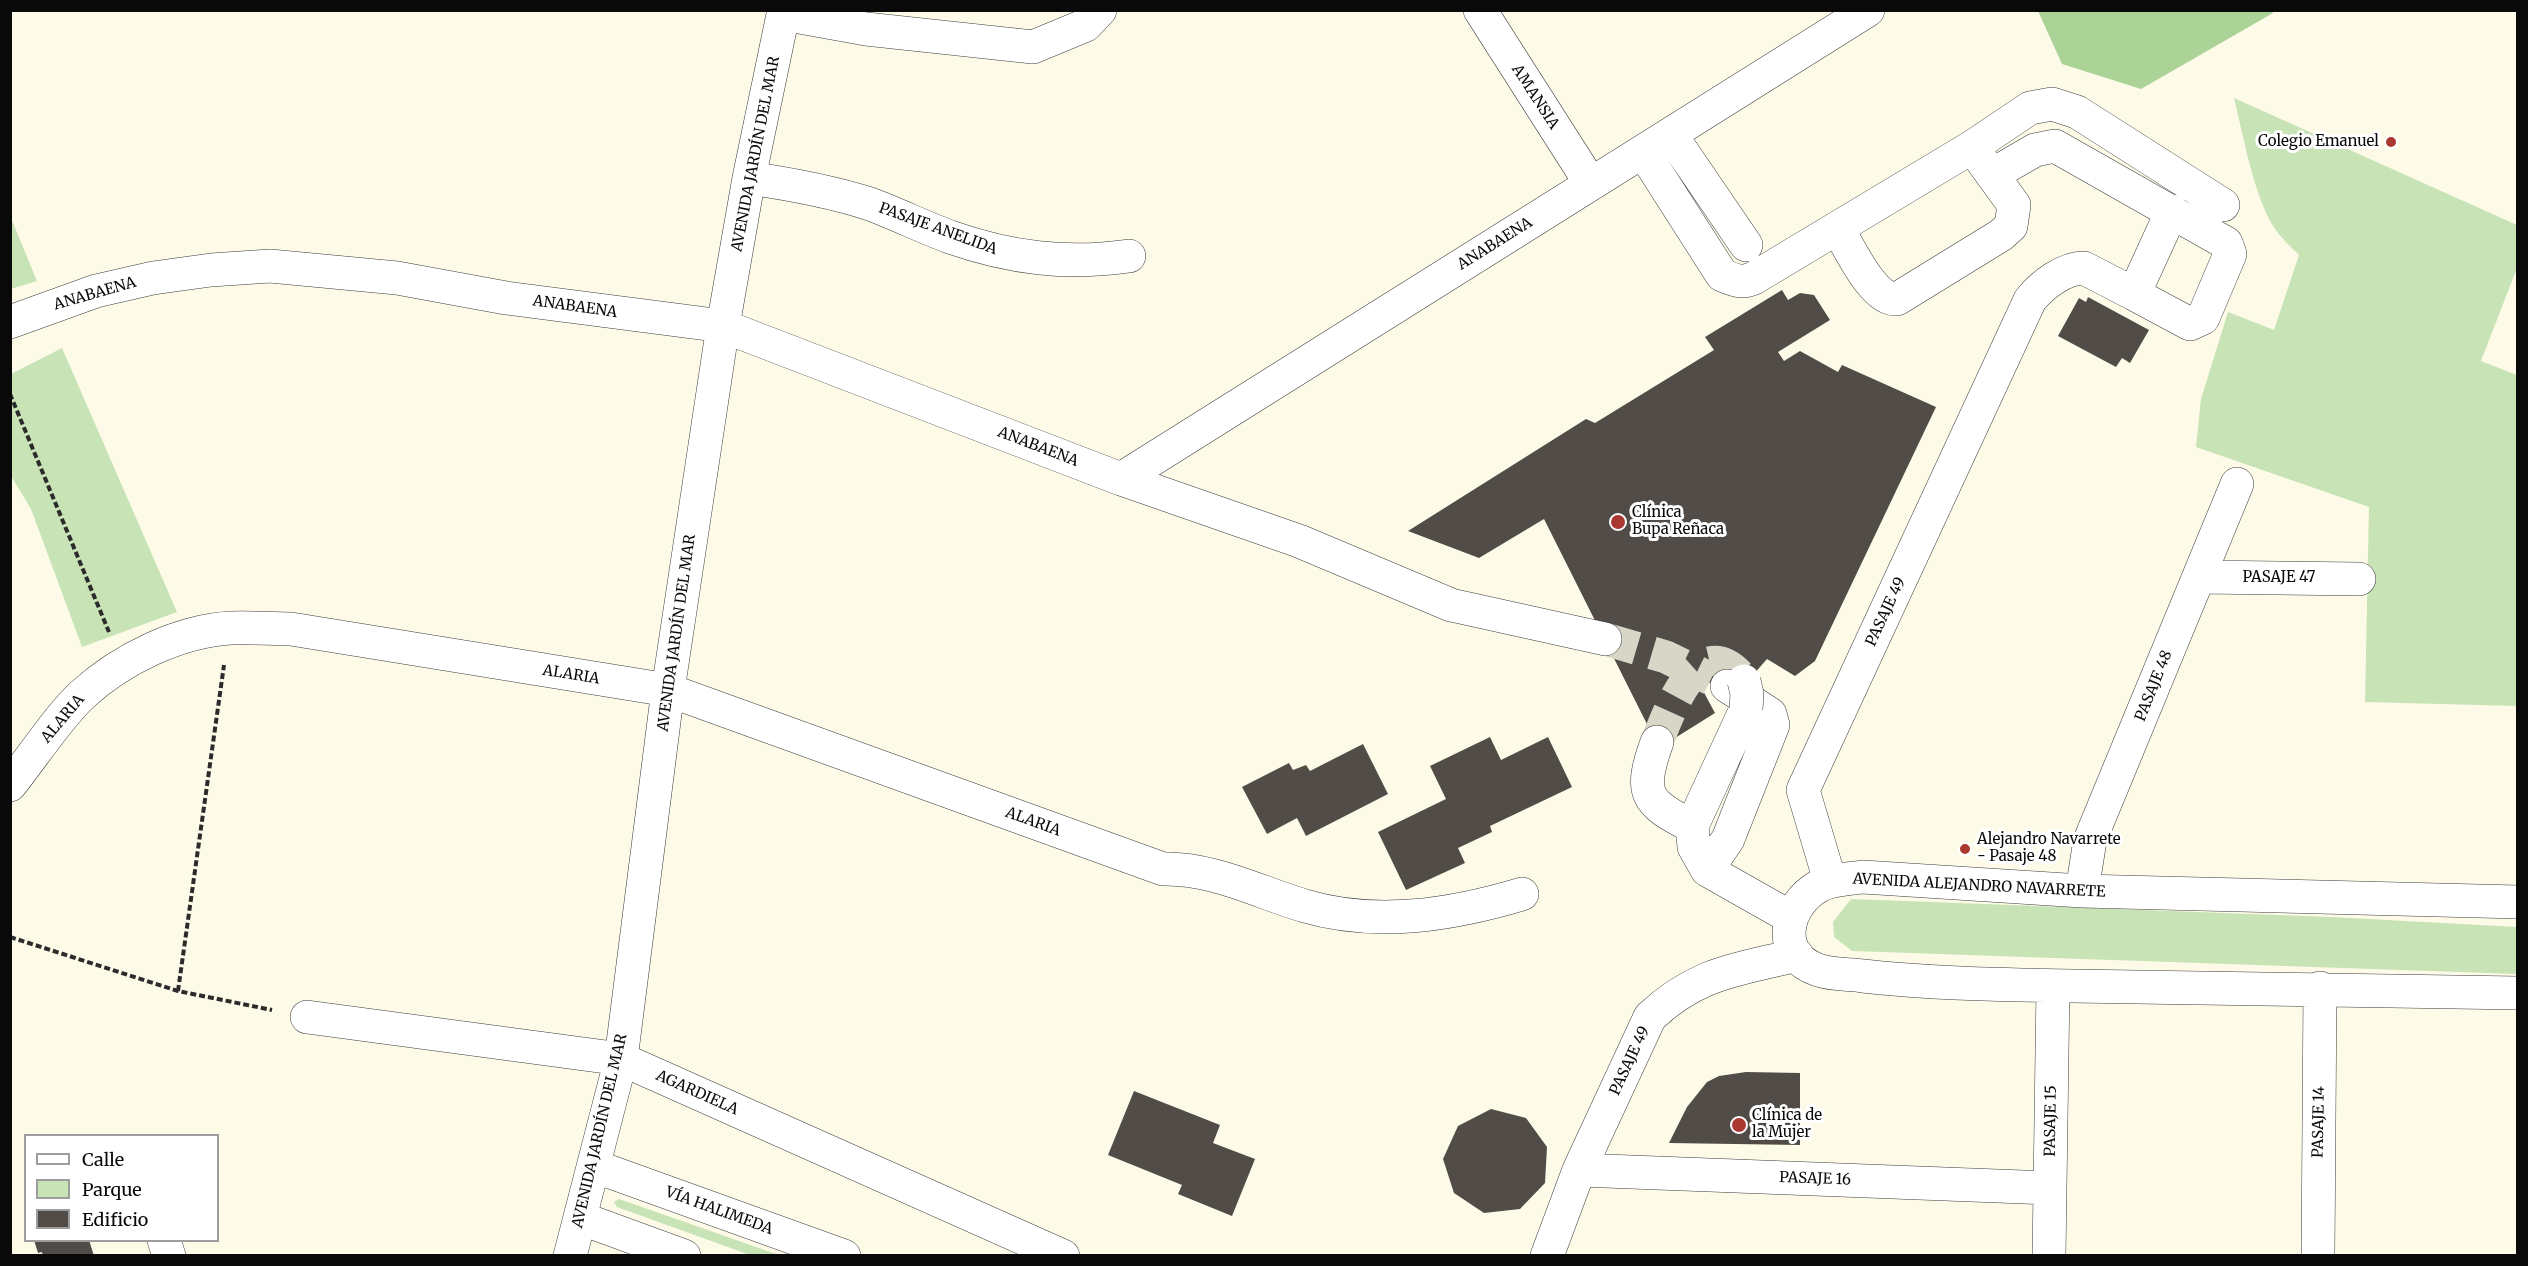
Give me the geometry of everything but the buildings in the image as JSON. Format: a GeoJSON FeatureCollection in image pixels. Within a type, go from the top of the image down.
{"type":"FeatureCollection","features":[{"type":"Feature","properties":{"kind":"street"},"geometry":{"type":"LineString","coordinates":[[783,12],[866,29],[1034,47],[1086,25],[1100,10]]}},
{"type":"Feature","properties":{"kind":"street","name":"AMANSIA"},"geometry":{"type":"LineString","coordinates":[[1480,10],[1591,184]]}},
{"type":"Feature","properties":{"kind":"street","name":"ANABAENA"},"geometry":{"type":"LineString","coordinates":[[1121,479],[1644,153],[1868,10]]}},
{"type":"Feature","properties":{"kind":"street","name":"AVENIDA JARDÍN DEL MAR"},"geometry":{"type":"LineString","coordinates":[[570,1256],[621,1059],[668,690],[723,326],[749,178],[783,12]]}},
{"type":"Feature","properties":{"kind":"street"},"geometry":{"type":"LineString","coordinates":[[1644,153],[1722,275],[1736,281],[1746,282],[1972,147],[2030,108],[2052,104],[2065,106],[2223,205]]}},
{"type":"Feature","properties":{"kind":"street"},"geometry":{"type":"LineString","coordinates":[[1671,135],[1746,245]]}},
{"type":"Feature","properties":{"kind":"street"},"geometry":{"type":"LineString","coordinates":[[1992,175],[2035,150],[2055,146],[2172,211],[2134,294]]}},
{"type":"Feature","properties":{"kind":"street"},"geometry":{"type":"LineString","coordinates":[[1838,229],[1877,292],[1885,298],[1897,299],[2001,235],[2011,226],[2014,205],[1972,147]]}},
{"type":"Feature","properties":{"kind":"street","name":"PASAJE ANELIDA"},"geometry":{"type":"LineString","coordinates":[[749,178],[789,184],[858,201],[908,218],[948,236],[1022,257],[1094,261],[1129,256]]}},
{"type":"Feature","properties":{"kind":"street","name":"PASAJE 49"},"geometry":{"type":"LineString","coordinates":[[1830,881],[1803,790],[2030,300],[2039,289],[2072,269],[2084,268],[2190,324],[2203,318],[2230,254],[2226,243],[2172,211]]}},
{"type":"Feature","properties":{"kind":"street","name":"ANABAENA"},"geometry":{"type":"LineString","coordinates":[[10,322],[96,291],[153,278],[211,270],[270,266],[397,279],[506,298],[723,326],[1121,479],[1299,541],[1451,605],[1605,639]]}},
{"type":"Feature","properties":{"kind":"street","name":"PASAJE 48"},"geometry":{"type":"LineString","coordinates":[[2082,891],[2090,840],[2237,484]]}},
{"type":"Feature","properties":{"kind":"street","name":"PASAJE 47"},"geometry":{"type":"LineString","coordinates":[[2199,577],[2359,579]]}},
{"type":"Feature","properties":{"kind":"street","name":"ALARIA"},"geometry":{"type":"LineString","coordinates":[[10,785],[81,696],[123,665],[154,649],[186,637],[230,628],[291,629],[668,690],[1163,869],[1205,872],[1306,907],[1352,915],[1397,917],[1443,914],[1483,906],[1522,894]]}},
{"type":"Feature","properties":{"kind":"street"},"geometry":{"type":"LineString","coordinates":[[1707,870],[1728,839],[1773,725],[1770,714],[1739,692],[1692,826],[1694,847],[1707,870],[1790,917],[1788,929],[1797,955],[1806,964],[1819,971],[1891,979],[2053,986],[2320,988],[2517,993]]}},
{"type":"Feature","properties":{"kind":"street"},"geometry":{"type":"LineString","coordinates":[[1657,742],[1646,772],[1646,787],[1654,802],[1668,814],[1692,826]]}},
{"type":"Feature","properties":{"kind":"street","name":"AVENIDA ALEJANDRO NAVARRETE"},"geometry":{"type":"LineString","coordinates":[[1790,917],[1809,893],[1830,881],[1863,877],[2082,891],[2517,902]]}},
{"type":"Feature","properties":{"kind":"street","name":"PASAJE 49"},"geometry":{"type":"LineString","coordinates":[[1547,1256],[1579,1170],[1650,1017],[1670,998],[1705,978],[1797,955]]}},
{"type":"Feature","properties":{"kind":"street","name":"PASAJE 15"},"geometry":{"type":"LineString","coordinates":[[2049,1256],[2053,986]]}},
{"type":"Feature","properties":{"kind":"street","name":"PASAJE 14"},"geometry":{"type":"LineString","coordinates":[[2318,1256],[2320,988]]}},
{"type":"Feature","properties":{"kind":"street","name":"AGARDIELA"},"geometry":{"type":"LineString","coordinates":[[307,1017],[621,1059],[1063,1256]]}},
{"type":"Feature","properties":{"kind":"street","name":"VÍA HALIMEDA"},"geometry":{"type":"LineString","coordinates":[[594,1166],[844,1256]]}},
{"type":"Feature","properties":{"kind":"street","name":"PASAJE 16"},"geometry":{"type":"LineString","coordinates":[[1579,1170],[2050,1188]]}},
{"type":"Feature","properties":{"kind":"street"},"geometry":{"type":"LineString","coordinates":[[580,1218],[684,1256]]}},
{"type":"Feature","properties":{"kind":"path"},"geometry":{"type":"LineString","coordinates":[[10,394],[123,665]]}},
{"type":"Feature","properties":{"kind":"path"},"geometry":{"type":"LineString","coordinates":[[178,991],[230,628]]}},
{"type":"Feature","properties":{"kind":"path"},"geometry":{"type":"LineString","coordinates":[[10,937],[178,991],[307,1017]]}},
{"type":"Feature","properties":{"kind":"green space"},"geometry":{"type":"Polygon","coordinates":[[[2038,11],[2272,11],[2273,13],[2141,89],[2062,64],[2038,11]]]}},
{"type":"Feature","properties":{"kind":"green space"},"geometry":{"type":"Polygon","coordinates":[[[2234,98],[2517,225],[2517,268],[2481,361],[2517,375],[2517,706],[2365,702],[2369,507],[2196,447],[2201,399],[2228,312],[2274,330],[2299,255],[2275,229],[2263,205],[2257,190],[2234,98]]]}},
{"type":"Feature","properties":{"kind":"green space"},"geometry":{"type":"Polygon","coordinates":[[[11,218],[37,281],[10,289],[11,218]]]}},
{"type":"Feature","properties":{"kind":"green space"},"geometry":{"type":"Polygon","coordinates":[[[62,348],[177,612],[82,647],[31,509],[11,476],[11,374],[62,348]]]}},
{"type":"Feature","properties":{"kind":"green space"},"geometry":{"type":"Polygon","coordinates":[[[1851,899],[2331,917],[2517,927],[2517,974],[1852,951],[1834,937],[1833,922],[1851,899]]]}},
{"type":"Feature","properties":{"kind":"green space"},"geometry":{"type":"Polygon","coordinates":[[[619,1199],[779,1255],[750,1255],[617,1207],[614,1202],[619,1199]]]}},
{"type":"Feature","properties":{"kind":"tunnel"},"geometry":{"type":"LineString","coordinates":[[1605,639],[1666,657],[1711,679]]}},
{"type":"Feature","properties":{"kind":"tunnel"},"geometry":{"type":"LineString","coordinates":[[1657,742],[1679,693],[1689,678],[1701,667],[1714,662],[1728,666],[1744,681]]}},
{"type":"Feature","properties":{"kind":"place","name":"Colegio Emanuel"},"geometry":{"type":"Point","coordinates":[2391,142]}},
{"type":"Feature","properties":{"kind":"place","name":"Clínica Bupa Reñaca"},"geometry":{"type":"Point","coordinates":[1618,522]}},
{"type":"Feature","properties":{"kind":"place","name":"Alejandro Navarrete - Pasaje 48"},"geometry":{"type":"Point","coordinates":[1965,849]}},
{"type":"Feature","properties":{"kind":"place","name":"Clínica de la Mujer"},"geometry":{"type":"Point","coordinates":[1739,1125]}}]}
